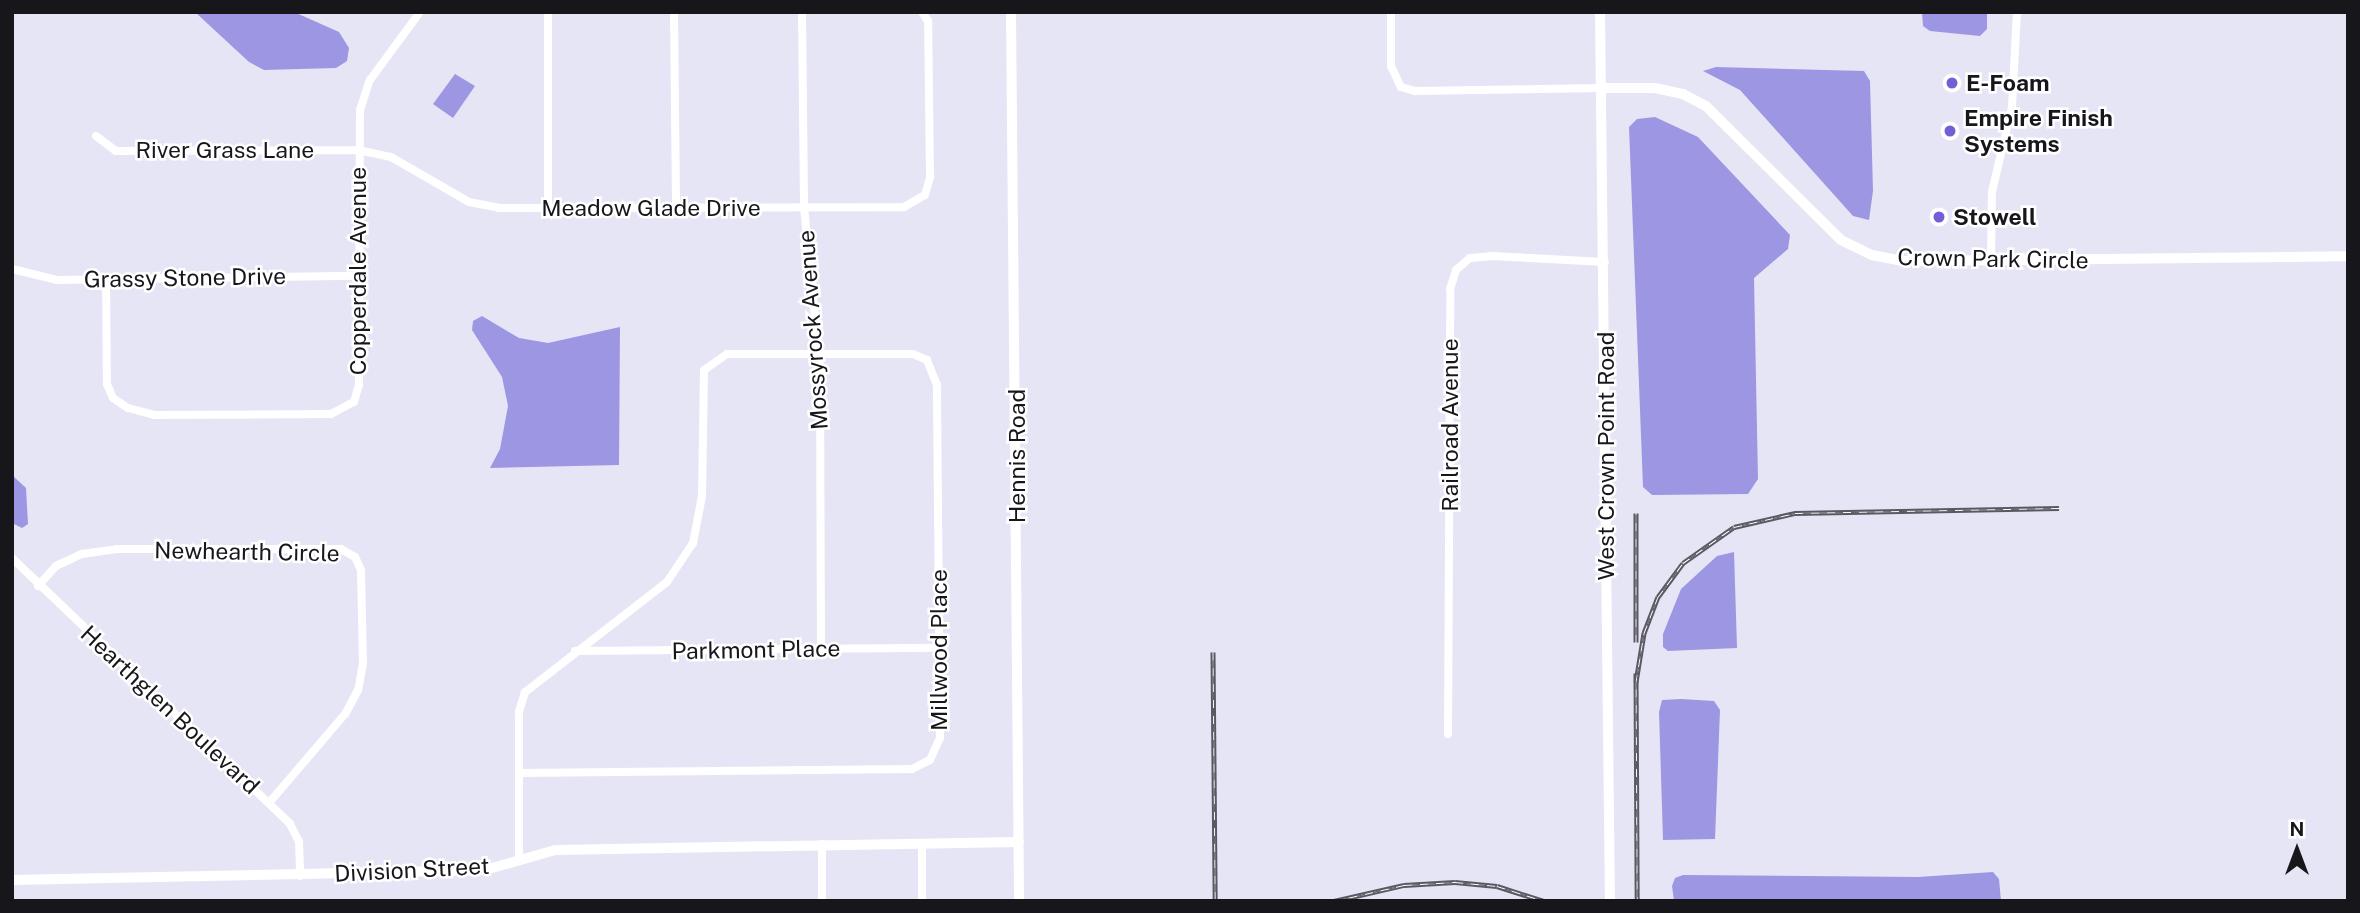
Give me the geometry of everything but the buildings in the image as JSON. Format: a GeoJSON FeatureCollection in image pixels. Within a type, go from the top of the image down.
{"type":"FeatureCollection","features":[{"type":"Feature","properties":{"kind":"street"},"geometry":{"type":"LineString","coordinates":[[358,150],[360,110],[370,80],[420,12]]}},
{"type":"Feature","properties":{"kind":"street"},"geometry":{"type":"LineString","coordinates":[[548,12],[548,208]]}},
{"type":"Feature","properties":{"kind":"street"},"geometry":{"type":"LineString","coordinates":[[674,12],[676,207]]}},
{"type":"Feature","properties":{"kind":"street","name":"Mossyrock Avenue"},"geometry":{"type":"LineString","coordinates":[[803,12],[804,207],[819,353],[821,648]]}},
{"type":"Feature","properties":{"kind":"street","name":"Meadow Glade Drive"},"geometry":{"type":"LineString","coordinates":[[358,150],[391,157],[469,202],[499,208],[904,207],[925,195],[930,177],[928,21],[922,12]]}},
{"type":"Feature","properties":{"kind":"street","name":"Hennis Road"},"geometry":{"type":"LineString","coordinates":[[1011,12],[1019,901]]}},
{"type":"Feature","properties":{"kind":"street","name":"Crown Park Circle"},"geometry":{"type":"LineString","coordinates":[[1391,12],[1391,66],[1401,86],[1415,91],[1655,88],[1683,94],[1706,106],[1841,240],[1872,255],[1904,261],[2348,256]]}},
{"type":"Feature","properties":{"kind":"street","name":"West Crown Point Road"},"geometry":{"type":"LineString","coordinates":[[1600,12],[1605,262],[1610,901]]}},
{"type":"Feature","properties":{"kind":"street"},"geometry":{"type":"LineString","coordinates":[[1991,261],[1992,192],[2012,107],[2017,12]]}},
{"type":"Feature","properties":{"kind":"street","name":"River Grass Lane"},"geometry":{"type":"LineString","coordinates":[[96,136],[116,150],[358,150]]}},
{"type":"Feature","properties":{"kind":"street","name":"Copperdale Avenue"},"geometry":{"type":"LineString","coordinates":[[106,279],[107,384],[113,398],[128,408],[154,415],[331,414],[354,402],[359,385],[358,150]]}},
{"type":"Feature","properties":{"kind":"street","name":"Railroad Avenue"},"geometry":{"type":"LineString","coordinates":[[1448,734],[1450,289],[1456,270],[1470,258],[1491,256],[1605,262]]}},
{"type":"Feature","properties":{"kind":"street","name":"Grassy Stone Drive"},"geometry":{"type":"LineString","coordinates":[[12,269],[57,280],[358,276]]}},
{"type":"Feature","properties":{"kind":"street","name":"Millwood Place"},"geometry":{"type":"LineString","coordinates":[[519,773],[921,768],[937,752],[940,738],[935,373],[927,360],[913,354],[726,354],[704,370],[702,496],[693,543],[667,582],[574,651]]}},
{"type":"Feature","properties":{"kind":"street","name":"Newhearth Circle"},"geometry":{"type":"LineString","coordinates":[[38,586],[56,566],[82,554],[117,549],[341,549],[355,557],[361,570],[363,663],[358,690],[345,714],[269,803]]}},
{"type":"Feature","properties":{"kind":"street","name":"Hearthglen Boulevard"},"geometry":{"type":"LineString","coordinates":[[12,558],[38,586],[290,824],[299,842],[300,876]]}},
{"type":"Feature","properties":{"kind":"street","name":"Parkmont Place"},"geometry":{"type":"LineString","coordinates":[[574,651],[939,648]]}},
{"type":"Feature","properties":{"kind":"street"},"geometry":{"type":"LineString","coordinates":[[519,860],[519,712],[525,692],[574,651]]}},
{"type":"Feature","properties":{"kind":"street","name":"Division Street"},"geometry":{"type":"LineString","coordinates":[[12,880],[485,870],[555,850],[1019,842]]}},
{"type":"Feature","properties":{"kind":"street"},"geometry":{"type":"LineString","coordinates":[[922,843],[922,901]]}},
{"type":"Feature","properties":{"kind":"street"},"geometry":{"type":"LineString","coordinates":[[822,844],[822,901]]}},
{"type":"Feature","properties":{"kind":"shaded area"},"geometry":{"type":"Polygon","coordinates":[[[195,12],[294,12],[339,32],[349,48],[347,61],[336,68],[264,70],[249,62],[195,12]]]}},
{"type":"Feature","properties":{"kind":"shaded area"},"geometry":{"type":"Polygon","coordinates":[[[1922,12],[1987,12],[1987,29],[1980,36],[1930,31],[1923,26],[1922,12]]]}},
{"type":"Feature","properties":{"kind":"shaded area"},"geometry":{"type":"Polygon","coordinates":[[[1716,67],[1864,71],[1870,81],[1873,191],[1869,220],[1853,216],[1740,90],[1703,71],[1716,67]]]}},
{"type":"Feature","properties":{"kind":"shaded area"},"geometry":{"type":"Polygon","coordinates":[[[455,74],[475,86],[453,118],[433,104],[455,74]]]}},
{"type":"Feature","properties":{"kind":"shaded area"},"geometry":{"type":"Polygon","coordinates":[[[1655,117],[1698,137],[1790,235],[1788,249],[1754,278],[1758,479],[1748,494],[1652,495],[1643,487],[1629,127],[1637,119],[1655,117]]]}},
{"type":"Feature","properties":{"kind":"shaded area"},"geometry":{"type":"Polygon","coordinates":[[[482,316],[519,338],[548,343],[620,327],[619,465],[490,468],[500,449],[508,406],[502,377],[472,330],[473,321],[482,316]]]}},
{"type":"Feature","properties":{"kind":"shaded area"},"geometry":{"type":"Polygon","coordinates":[[[12,475],[26,488],[28,524],[22,528],[12,523],[12,475]]]}},
{"type":"Feature","properties":{"kind":"shaded area"},"geometry":{"type":"Polygon","coordinates":[[[1734,552],[1737,648],[1668,651],[1663,647],[1663,634],[1681,589],[1717,556],[1734,552]]]}},
{"type":"Feature","properties":{"kind":"shaded area"},"geometry":{"type":"Polygon","coordinates":[[[1662,700],[1714,701],[1720,710],[1715,839],[1663,840],[1659,712],[1662,700]]]}},
{"type":"Feature","properties":{"kind":"shaded area"},"geometry":{"type":"Polygon","coordinates":[[[1993,872],[1999,879],[2001,901],[1674,901],[1672,886],[1675,878],[1683,875],[1918,877],[1993,872]]]}},
{"type":"Feature","properties":{"kind":"railway"},"geometry":{"type":"LineString","coordinates":[[1636,682],[1644,633],[1658,597],[1683,563],[1734,527],[1795,513],[2059,508]]}},
{"type":"Feature","properties":{"kind":"railway"},"geometry":{"type":"LineString","coordinates":[[1636,513],[1636,642]]}},
{"type":"Feature","properties":{"kind":"railway"},"geometry":{"type":"LineString","coordinates":[[1213,652],[1215,901]]}},
{"type":"Feature","properties":{"kind":"railway"},"geometry":{"type":"LineString","coordinates":[[1636,673],[1637,901]]}},
{"type":"Feature","properties":{"kind":"railway"},"geometry":{"type":"LineString","coordinates":[[1334,901],[1404,885],[1455,882],[1497,886],[1544,901]]}},
{"type":"Feature","properties":{"kind":"place","name":"E-Foam"},"geometry":{"type":"Point","coordinates":[1952,83]}},
{"type":"Feature","properties":{"kind":"place","name":"Empire Finish Systems"},"geometry":{"type":"Point","coordinates":[1950,131]}},
{"type":"Feature","properties":{"kind":"place","name":"Stowell"},"geometry":{"type":"Point","coordinates":[1939,217]}}]}
